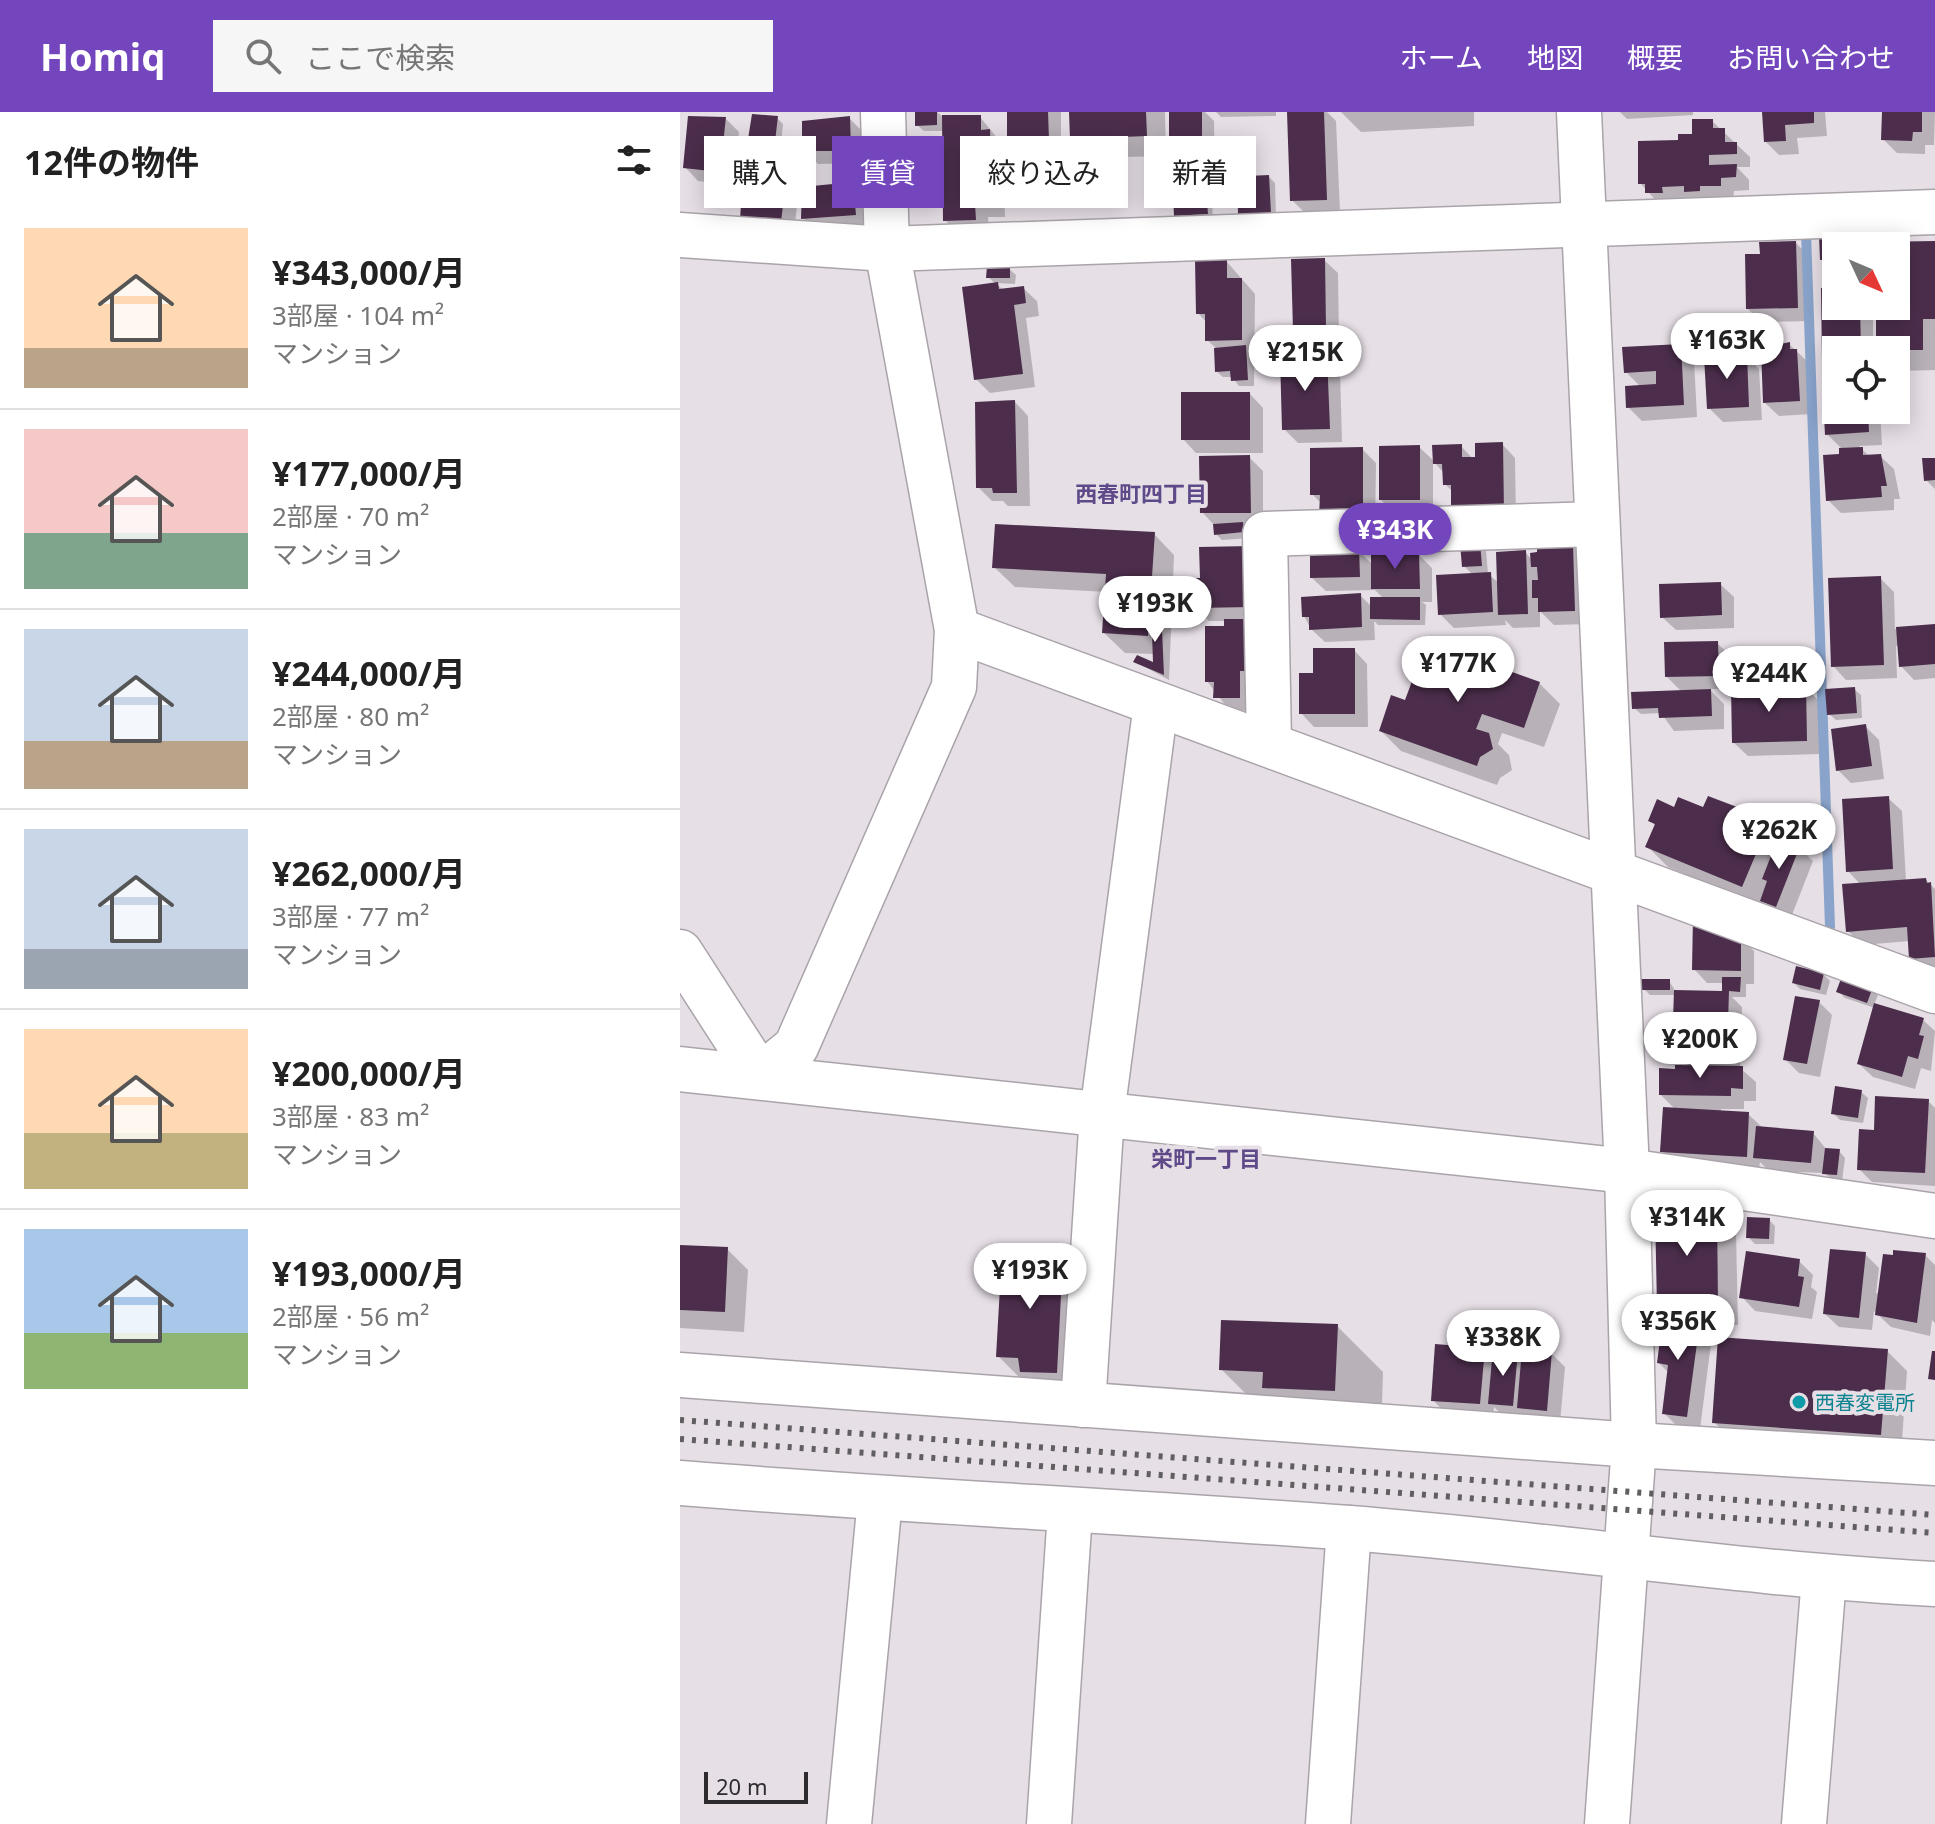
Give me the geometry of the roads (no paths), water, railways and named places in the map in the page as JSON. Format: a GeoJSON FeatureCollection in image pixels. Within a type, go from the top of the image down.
{"type":"FeatureCollection","features":[{"type":"Feature","properties":{"kind":"street"},"geometry":{"type":"LineString","coordinates":[[760,1076],[796,1047],[954,687],[957,630],[887,249],[883,112]]}},
{"type":"Feature","properties":{"kind":"street"},"geometry":{"type":"LineString","coordinates":[[1579,112],[1627,1171],[1634,1445],[1607,1824]]}},
{"type":"Feature","properties":{"kind":"street"},"geometry":{"type":"LineString","coordinates":[[680,235],[887,249],[1935,212]]}},
{"type":"Feature","properties":{"kind":"street"},"geometry":{"type":"LineString","coordinates":[[1269,743],[1265,534],[1597,524]]}},
{"type":"Feature","properties":{"kind":"street"},"geometry":{"type":"LineString","coordinates":[[957,630],[1935,991]]}},
{"type":"Feature","properties":{"kind":"street"},"geometry":{"type":"LineString","coordinates":[[1083,1405],[1102,1114],[1156,704]]}},
{"type":"Feature","properties":{"kind":"street"},"geometry":{"type":"LineString","coordinates":[[680,952],[760,1076]]}},
{"type":"Feature","properties":{"kind":"street"},"geometry":{"type":"LineString","coordinates":[[680,1069],[1627,1171],[1935,1216]]}},
{"type":"Feature","properties":{"kind":"street"},"geometry":{"type":"LineString","coordinates":[[680,1375],[1634,1445],[1935,1463]]}},
{"type":"Feature","properties":{"kind":"street"},"geometry":{"type":"LineString","coordinates":[[680,1483],[1070,1512],[1349,1528],[1626,1554],[1824,1578],[1935,1584]]}},
{"type":"Feature","properties":{"kind":"street"},"geometry":{"type":"LineString","coordinates":[[849,1824],[880,1499]]}},
{"type":"Feature","properties":{"kind":"street"},"geometry":{"type":"LineString","coordinates":[[1049,1824],[1070,1512]]}},
{"type":"Feature","properties":{"kind":"street"},"geometry":{"type":"LineString","coordinates":[[1328,1824],[1349,1528]]}},
{"type":"Feature","properties":{"kind":"street"},"geometry":{"type":"LineString","coordinates":[[1804,1824],[1824,1578]]}},
{"type":"Feature","properties":{"kind":"waterway"},"geometry":{"type":"LineString","coordinates":[[1806,232],[1830,927]]}},
{"type":"Feature","properties":{"kind":"railway"},"geometry":{"type":"LineString","coordinates":[[680,1420],[1935,1515]]}},
{"type":"Feature","properties":{"kind":"railway"},"geometry":{"type":"LineString","coordinates":[[680,1439],[1935,1533]]}},
{"type":"Feature","properties":{"kind":"place","name":"西春変電所"},"geometry":{"type":"Point","coordinates":[1799,1402]}},
{"type":"Feature","properties":{"kind":"district","name":"西春町四丁目"},"geometry":{"type":"Point","coordinates":[1141,493]}},
{"type":"Feature","properties":{"kind":"district","name":"栄町一丁目"},"geometry":{"type":"Point","coordinates":[1206,1158]}}]}
